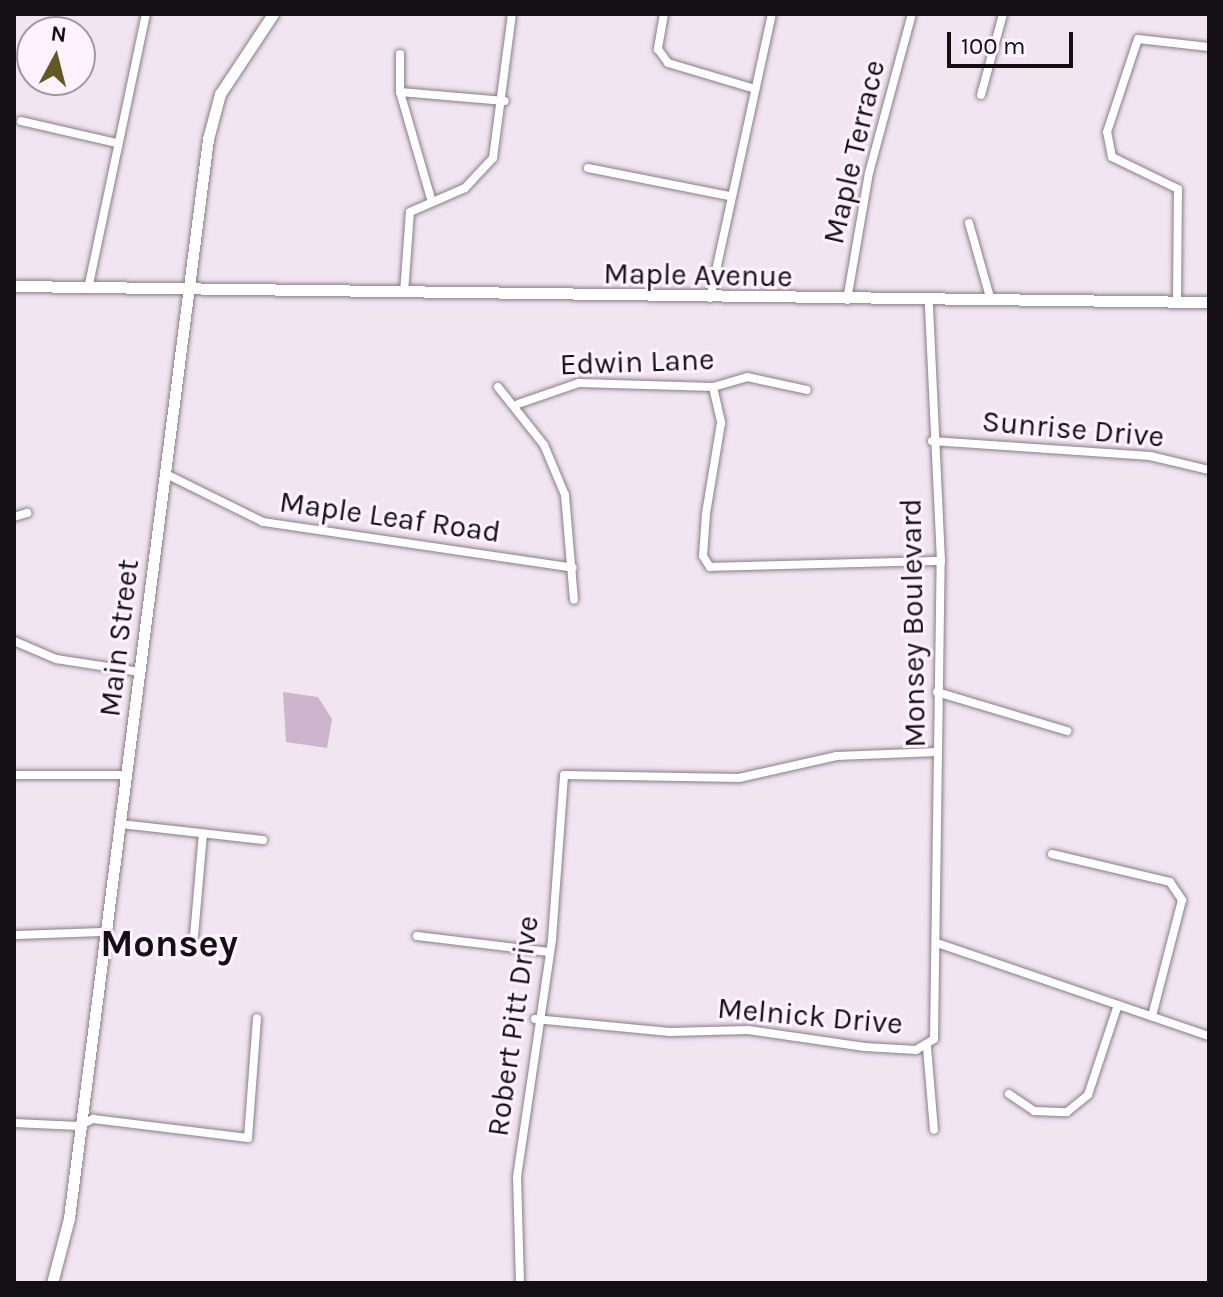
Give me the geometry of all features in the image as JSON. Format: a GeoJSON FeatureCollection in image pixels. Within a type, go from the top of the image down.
{"type":"FeatureCollection","features":[{"type":"Feature","properties":{"kind":"main road","name":"Main Street"},"geometry":{"type":"LineString","coordinates":[[52,1283],[67,1228],[186,291],[213,114],[273,14]]}},
{"type":"Feature","properties":{"kind":"main road","name":"Maple Avenue"},"geometry":{"type":"LineString","coordinates":[[14,286],[847,301],[1209,302]]}},
{"type":"Feature","properties":{"kind":"street"},"geometry":{"type":"LineString","coordinates":[[88,289],[116,143],[146,14]]}},
{"type":"Feature","properties":{"kind":"street"},"geometry":{"type":"LineString","coordinates":[[404,294],[408,218],[431,199],[465,188],[483,172],[500,139],[512,14]]}},
{"type":"Feature","properties":{"kind":"street"},"geometry":{"type":"LineString","coordinates":[[664,14],[658,49],[668,63],[755,89]]}},
{"type":"Feature","properties":{"kind":"street"},"geometry":{"type":"LineString","coordinates":[[710,299],[729,196],[772,14]]}},
{"type":"Feature","properties":{"kind":"street","name":"Maple Terrace"},"geometry":{"type":"LineString","coordinates":[[847,301],[869,173],[912,14]]}},
{"type":"Feature","properties":{"kind":"street"},"geometry":{"type":"LineString","coordinates":[[981,95],[1003,14]]}},
{"type":"Feature","properties":{"kind":"street"},"geometry":{"type":"LineString","coordinates":[[1177,300],[1178,189],[1112,157],[1107,132],[1138,39],[1209,47]]}},
{"type":"Feature","properties":{"kind":"street"},"geometry":{"type":"LineString","coordinates":[[400,54],[400,92],[431,199]]}},
{"type":"Feature","properties":{"kind":"street"},"geometry":{"type":"LineString","coordinates":[[400,92],[505,101]]}},
{"type":"Feature","properties":{"kind":"street"},"geometry":{"type":"LineString","coordinates":[[21,121],[116,143]]}},
{"type":"Feature","properties":{"kind":"street"},"geometry":{"type":"LineString","coordinates":[[588,168],[729,196]]}},
{"type":"Feature","properties":{"kind":"street"},"geometry":{"type":"LineString","coordinates":[[969,223],[991,301]]}},
{"type":"Feature","properties":{"kind":"street","name":"Monsey Boulevard"},"geometry":{"type":"LineString","coordinates":[[929,302],[932,441],[941,561],[937,692],[940,944]]}},
{"type":"Feature","properties":{"kind":"street","name":"Edwin Lane"},"geometry":{"type":"LineString","coordinates":[[518,404],[579,383],[713,387],[747,377],[807,390]]}},
{"type":"Feature","properties":{"kind":"street"},"geometry":{"type":"LineString","coordinates":[[498,387],[518,404],[565,495],[574,600]]}},
{"type":"Feature","properties":{"kind":"street"},"geometry":{"type":"LineString","coordinates":[[713,387],[721,423],[706,514],[703,556],[710,567],[941,561]]}},
{"type":"Feature","properties":{"kind":"street","name":"Sunrise Drive"},"geometry":{"type":"LineString","coordinates":[[932,441],[1150,456],[1209,470]]}},
{"type":"Feature","properties":{"kind":"street","name":"Maple Leaf Road"},"geometry":{"type":"LineString","coordinates":[[164,473],[263,522],[573,568]]}},
{"type":"Feature","properties":{"kind":"street"},"geometry":{"type":"LineString","coordinates":[[14,517],[27,513]]}},
{"type":"Feature","properties":{"kind":"street"},"geometry":{"type":"LineString","coordinates":[[14,641],[56,659],[140,672]]}},
{"type":"Feature","properties":{"kind":"street"},"geometry":{"type":"LineString","coordinates":[[937,692],[1067,731]]}},
{"type":"Feature","properties":{"kind":"street","name":"Robert Pitt Drive"},"geometry":{"type":"LineString","coordinates":[[520,1283],[517,1177],[535,1019],[549,952],[564,775],[739,778],[837,756],[937,752]]}},
{"type":"Feature","properties":{"kind":"street"},"geometry":{"type":"LineString","coordinates":[[14,775],[126,775]]}},
{"type":"Feature","properties":{"kind":"street"},"geometry":{"type":"LineString","coordinates":[[120,824],[263,840]]}},
{"type":"Feature","properties":{"kind":"street"},"geometry":{"type":"LineString","coordinates":[[194,936],[203,834]]}},
{"type":"Feature","properties":{"kind":"street"},"geometry":{"type":"LineString","coordinates":[[1052,854],[1170,882],[1182,900],[1152,1016]]}},
{"type":"Feature","properties":{"kind":"street"},"geometry":{"type":"LineString","coordinates":[[14,935],[105,932]]}},
{"type":"Feature","properties":{"kind":"street"},"geometry":{"type":"LineString","coordinates":[[417,936],[549,952]]}},
{"type":"Feature","properties":{"kind":"street"},"geometry":{"type":"LineString","coordinates":[[940,944],[1209,1036]]}},
{"type":"Feature","properties":{"kind":"street","name":"Melnick Drive"},"geometry":{"type":"LineString","coordinates":[[535,1019],[927,1047],[938,1023],[940,944]]}},
{"type":"Feature","properties":{"kind":"street"},"geometry":{"type":"LineString","coordinates":[[1009,1094],[1034,1111],[1067,1112],[1088,1095],[1118,1005]]}},
{"type":"Feature","properties":{"kind":"street"},"geometry":{"type":"LineString","coordinates":[[14,1123],[79,1126],[93,1119],[248,1138],[257,1018]]}},
{"type":"Feature","properties":{"kind":"street"},"geometry":{"type":"LineString","coordinates":[[927,1047],[934,1130]]}},
{"type":"Feature","properties":{"kind":"shaded area"},"geometry":{"type":"Polygon","coordinates":[[[283,692],[318,697],[332,719],[327,748],[286,742],[283,692]]]}},
{"type":"Feature","properties":{"kind":"district","name":"Monsey"},"geometry":{"type":"Point","coordinates":[169,944]}}]}
